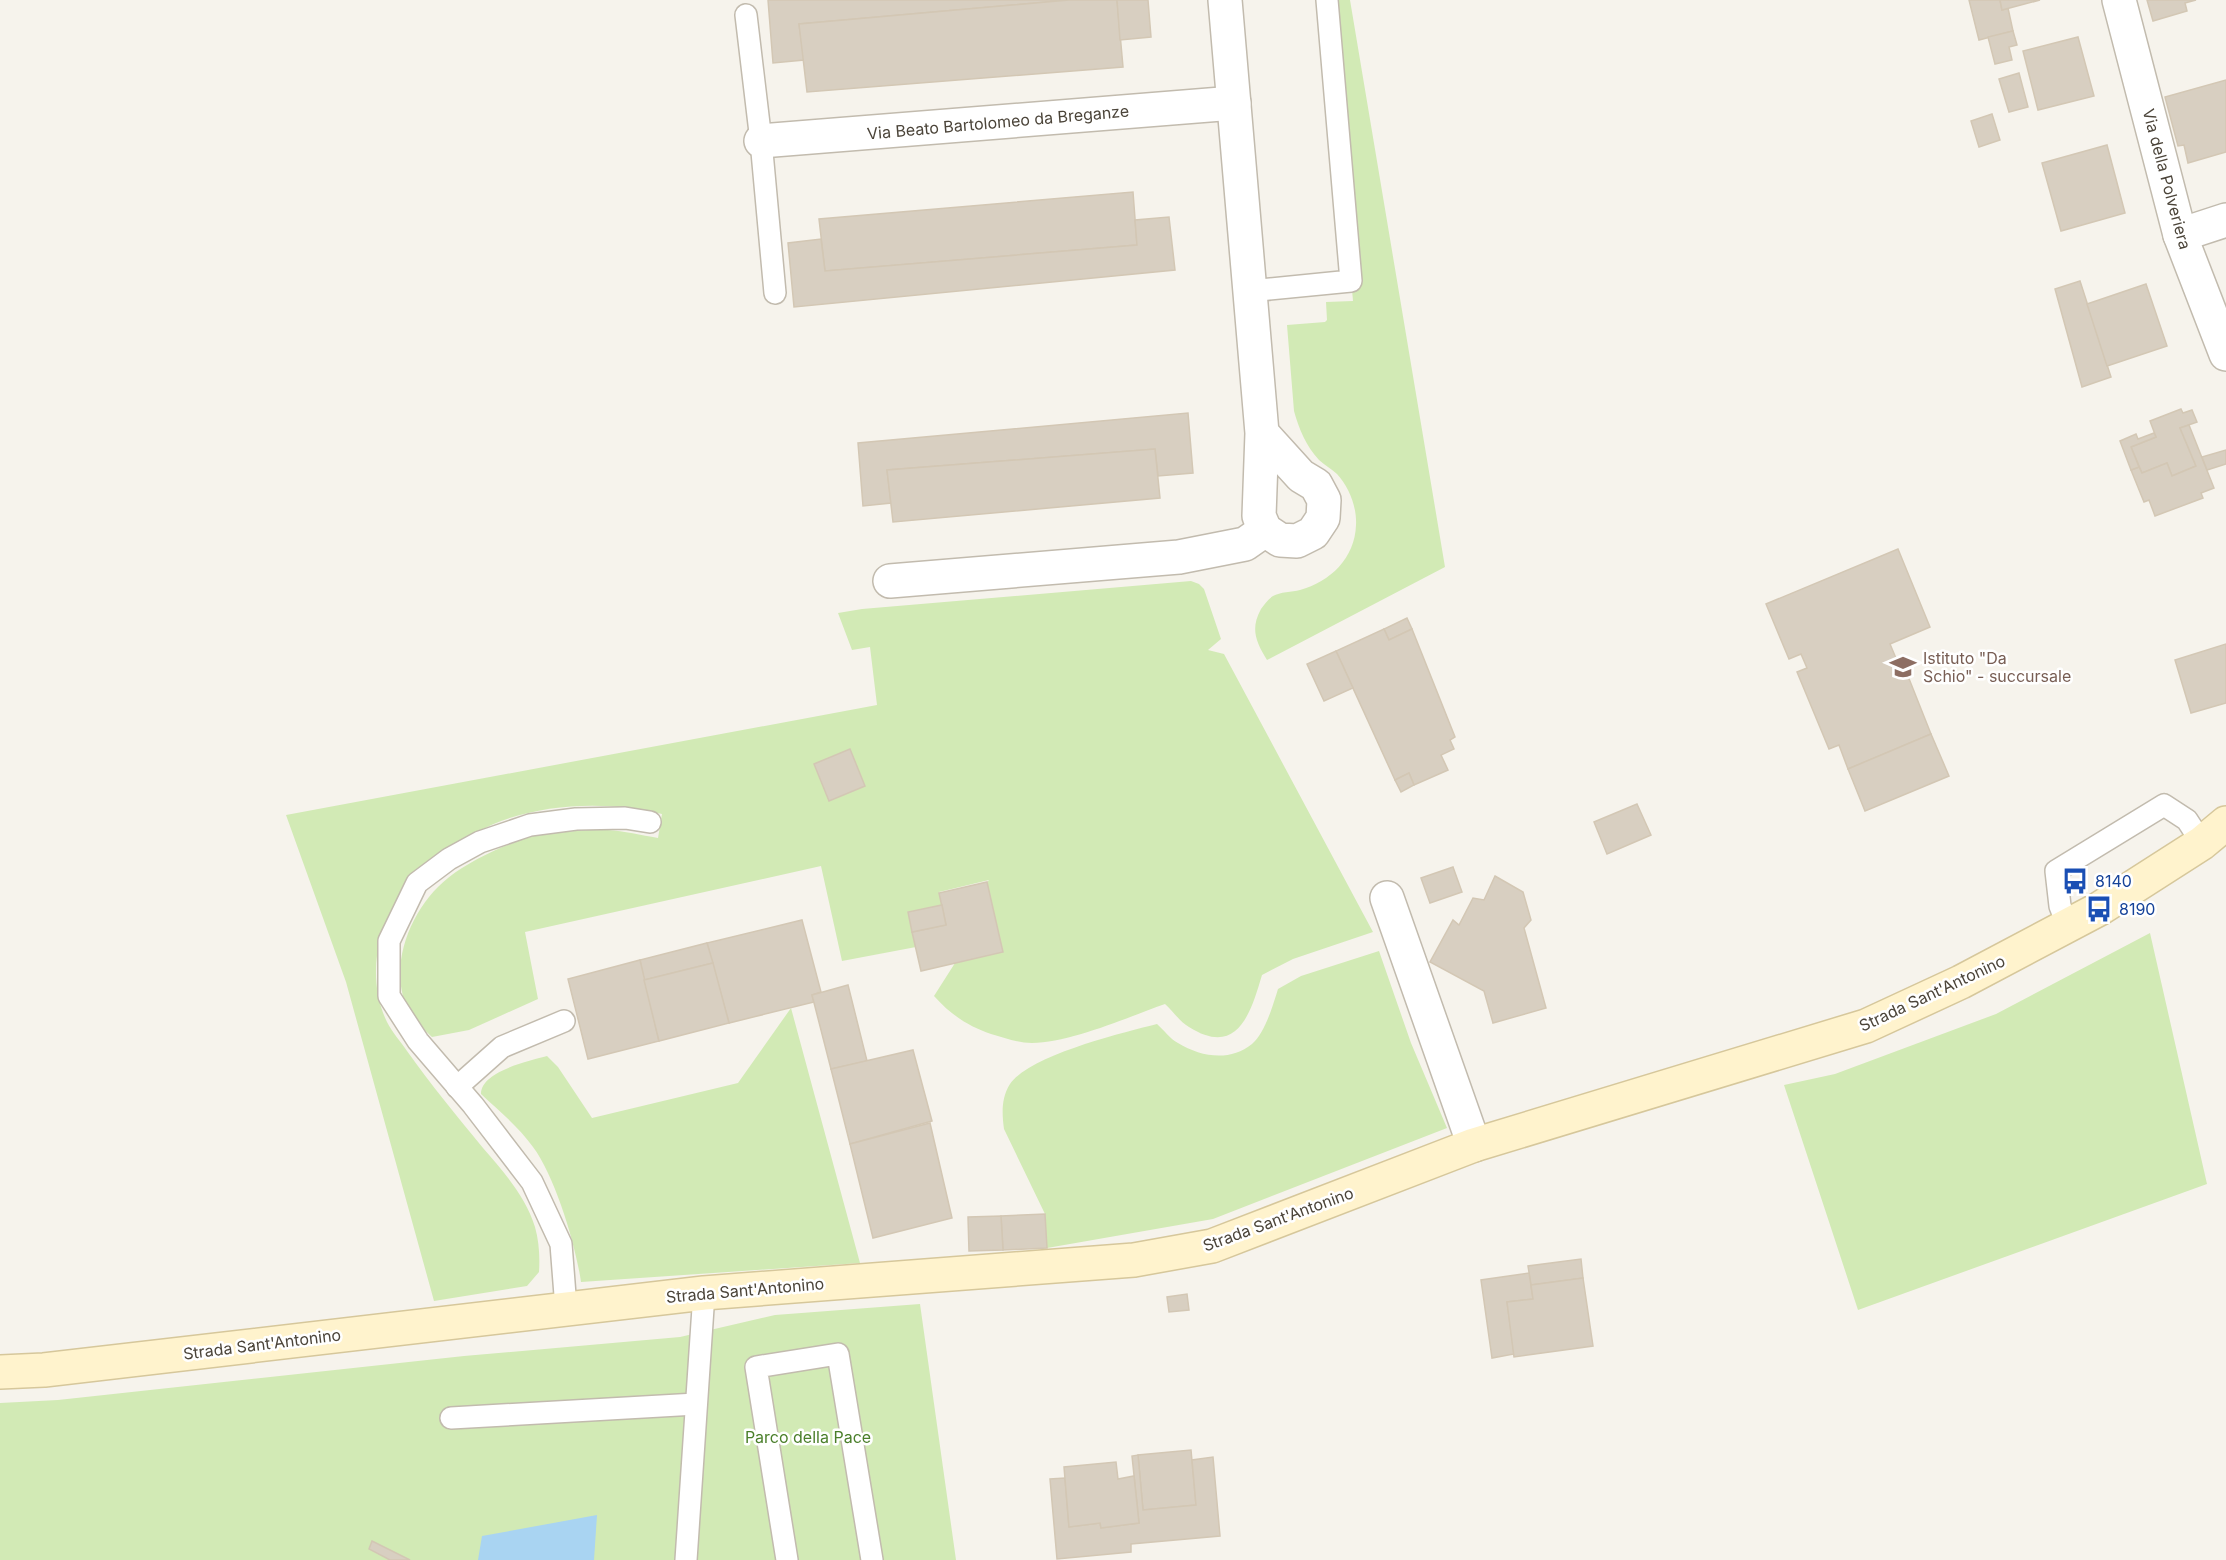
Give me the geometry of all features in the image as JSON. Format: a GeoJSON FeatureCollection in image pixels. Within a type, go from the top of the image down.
{"type":"FeatureCollection","features":[{"type":"Feature","properties":{"kind":"main road","name":"Strada Sant'Antonino"},"geometry":{"type":"LineString","coordinates":[[0,1372],[44,1370],[704,1293],[1134,1260],[1212,1246],[1474,1145],[1866,1026],[1961,982],[2099,909],[2214,833]]}},
{"type":"Feature","properties":{"kind":"street"},"geometry":{"type":"LineString","coordinates":[[1225,0],[1262,433],[1260,516],[1265,530],[1280,540],[1298,541],[1313,533],[1323,518],[1324,500],[1316,485],[1301,476],[1262,433]]}},
{"type":"Feature","properties":{"kind":"street","name":"Via della Polveriera"},"geometry":{"type":"LineString","coordinates":[[2119,0],[2180,236],[2226,354]]}},
{"type":"Feature","properties":{"kind":"street","name":"Via Beato Bartolomeo da Breganze"},"geometry":{"type":"LineString","coordinates":[[761,141],[1234,103]]}},
{"type":"Feature","properties":{"kind":"street"},"geometry":{"type":"LineString","coordinates":[[2180,236],[2226,220]]}},
{"type":"Feature","properties":{"kind":"street"},"geometry":{"type":"LineString","coordinates":[[890,581],[1179,557],[1245,544],[1265,530]]}},
{"type":"Feature","properties":{"kind":"street"},"geometry":{"type":"LineString","coordinates":[[1387,898],[1474,1145]]}},
{"type":"Feature","properties":{"kind":"lane"},"geometry":{"type":"LineString","coordinates":[[1250,291],[1351,281],[1327,0]]}},
{"type":"Feature","properties":{"kind":"lane"},"geometry":{"type":"LineString","coordinates":[[746,15],[761,141],[775,293]]}},
{"type":"Feature","properties":{"kind":"lane"},"geometry":{"type":"LineString","coordinates":[[2068,926],[2060,906],[2055,871],[2164,805],[2187,820],[2214,833]]}},
{"type":"Feature","properties":{"kind":"lane"},"geometry":{"type":"LineString","coordinates":[[566,1308],[561,1244],[532,1182],[418,1041],[389,996],[389,941],[417,883],[449,859],[480,842],[530,825],[576,819],[625,818],[650,822]]}},
{"type":"Feature","properties":{"kind":"lane"},"geometry":{"type":"LineString","coordinates":[[457,1087],[502,1047],[564,1021]]}},
{"type":"Feature","properties":{"kind":"lane"},"geometry":{"type":"LineString","coordinates":[[686,1560],[704,1293]]}},
{"type":"Feature","properties":{"kind":"lane"},"geometry":{"type":"LineString","coordinates":[[787,1560],[756,1367],[838,1354],[872,1560]]}},
{"type":"Feature","properties":{"kind":"lane"},"geometry":{"type":"LineString","coordinates":[[451,1418],[696,1404]]}},
{"type":"Feature","properties":{"kind":"green space"},"geometry":{"type":"Polygon","coordinates":[[[1326,0],[1350,0],[1445,567],[1267,660],[1260,647],[1255,629],[1261,609],[1273,596],[1300,590],[1331,575],[1346,558],[1355,537],[1354,504],[1345,485],[1337,474],[1314,455],[1298,424],[1294,411],[1287,325],[1325,322],[1327,320],[1326,302],[1353,301],[1326,0]]]}},
{"type":"Feature","properties":{"kind":"green space"},"geometry":{"type":"Polygon","coordinates":[[[1191,581],[1199,584],[1204,589],[1221,639],[1208,650],[1224,654],[1373,932],[1293,959],[1262,975],[1247,1016],[1231,1034],[1220,1037],[1206,1035],[1186,1025],[1165,1004],[1064,1039],[1027,1043],[1006,1039],[975,1027],[953,1014],[934,996],[955,963],[1002,952],[987,882],[989,880],[939,892],[942,905],[909,912],[916,947],[842,961],[821,866],[525,932],[538,999],[469,1030],[432,1037],[410,1013],[403,996],[400,977],[401,959],[413,922],[435,890],[457,871],[477,859],[533,836],[602,830],[658,838],[662,814],[607,806],[578,806],[520,815],[493,824],[468,837],[447,854],[412,885],[395,904],[378,947],[376,977],[381,1008],[391,1029],[435,1088],[506,1175],[526,1205],[535,1227],[539,1272],[527,1286],[434,1301],[346,982],[286,815],[877,705],[870,647],[852,650],[838,613],[862,609],[1191,581]],[[850,750],[815,764],[829,801],[865,786],[850,750]]]}},
{"type":"Feature","properties":{"kind":"green space"},"geometry":{"type":"Polygon","coordinates":[[[2150,933],[2207,1184],[1858,1310],[1784,1085],[1835,1074],[1996,1014],[2150,933]]]}},
{"type":"Feature","properties":{"kind":"green space"},"geometry":{"type":"Polygon","coordinates":[[[1379,951],[1411,1043],[1447,1128],[1213,1219],[1047,1248],[1045,1214],[1004,1129],[1005,1095],[1010,1084],[1021,1073],[1078,1046],[1157,1024],[1175,1041],[1196,1052],[1215,1056],[1243,1050],[1252,1044],[1261,1033],[1278,989],[1301,976],[1379,951]]]}},
{"type":"Feature","properties":{"kind":"green space"},"geometry":{"type":"Polygon","coordinates":[[[791,1008],[860,1263],[581,1282],[569,1231],[549,1175],[527,1140],[481,1094],[483,1086],[497,1073],[507,1068],[547,1056],[558,1067],[592,1118],[738,1083],[791,1008]]]}},
{"type":"Feature","properties":{"kind":"green space","name":"Parco della Pace"},"geometry":{"type":"Polygon","coordinates":[[[920,1304],[956,1560],[0,1560],[0,1403],[58,1400],[464,1356],[680,1337],[775,1315],[920,1304]]]}},
{"type":"Feature","properties":{"kind":"water"},"geometry":{"type":"Polygon","coordinates":[[[597,1515],[594,1560],[478,1560],[482,1536],[597,1515]]]}},
{"type":"Feature","properties":{"kind":"building"},"geometry":{"type":"Polygon","coordinates":[[[768,0],[1069,0],[799,24],[804,60],[773,63],[768,0]]]}},
{"type":"Feature","properties":{"kind":"building"},"geometry":{"type":"Polygon","coordinates":[[[1069,0],[1117,0],[1123,67],[807,92],[799,24],[1069,0]]]}},
{"type":"Feature","properties":{"kind":"building"},"geometry":{"type":"Polygon","coordinates":[[[1117,0],[1148,0],[1151,37],[1120,40],[1117,0]]]}},
{"type":"Feature","properties":{"kind":"building"},"geometry":{"type":"Polygon","coordinates":[[[1969,0],[2000,0],[2002,10],[2008,8],[2013,31],[1979,40],[1969,0]]]}},
{"type":"Feature","properties":{"kind":"building"},"geometry":{"type":"Polygon","coordinates":[[[2000,0],[2040,0],[2002,10],[2000,0]]]}},
{"type":"Feature","properties":{"kind":"building"},"geometry":{"type":"Polygon","coordinates":[[[2147,0],[2196,0],[2185,3],[2187,11],[2153,21],[2147,0]]]}},
{"type":"Feature","properties":{"kind":"building"},"geometry":{"type":"Polygon","coordinates":[[[2013,31],[2017,45],[2009,47],[2012,60],[1995,64],[1988,37],[2013,31]]]}},
{"type":"Feature","properties":{"kind":"building"},"geometry":{"type":"Polygon","coordinates":[[[2078,37],[2094,96],[2038,110],[2023,51],[2078,37]]]}},
{"type":"Feature","properties":{"kind":"building"},"geometry":{"type":"Polygon","coordinates":[[[2019,73],[2028,107],[2009,112],[1999,79],[2019,73]]]}},
{"type":"Feature","properties":{"kind":"building"},"geometry":{"type":"Polygon","coordinates":[[[2226,80],[2226,152],[2188,163],[2184,145],[2178,146],[2165,97],[2226,80]]]}},
{"type":"Feature","properties":{"kind":"building"},"geometry":{"type":"Polygon","coordinates":[[[1992,114],[2000,140],[1979,147],[1971,121],[1992,114]]]}},
{"type":"Feature","properties":{"kind":"building"},"geometry":{"type":"Polygon","coordinates":[[[2107,145],[2125,213],[2061,231],[2042,163],[2107,145]]]}},
{"type":"Feature","properties":{"kind":"building"},"geometry":{"type":"Polygon","coordinates":[[[1133,192],[1137,245],[825,271],[819,219],[1133,192]]]}},
{"type":"Feature","properties":{"kind":"building"},"geometry":{"type":"Polygon","coordinates":[[[1169,217],[1175,270],[794,307],[788,243],[821,239],[825,271],[1137,245],[1135,220],[1169,217]]]}},
{"type":"Feature","properties":{"kind":"building"},"geometry":{"type":"Polygon","coordinates":[[[2080,281],[2111,377],[2082,387],[2055,289],[2080,281]]]}},
{"type":"Feature","properties":{"kind":"building"},"geometry":{"type":"Polygon","coordinates":[[[2146,284],[2167,346],[2107,366],[2087,304],[2146,284]]]}},
{"type":"Feature","properties":{"kind":"building"},"geometry":{"type":"Polygon","coordinates":[[[2181,409],[2183,413],[2192,410],[2197,422],[2180,428],[2196,466],[2172,476],[2167,463],[2142,473],[2131,447],[2156,437],[2150,421],[2181,409]]]}},
{"type":"Feature","properties":{"kind":"building"},"geometry":{"type":"Polygon","coordinates":[[[1188,413],[1193,473],[1158,476],[1155,449],[887,470],[891,503],[863,506],[858,443],[1188,413]]]}},
{"type":"Feature","properties":{"kind":"building"},"geometry":{"type":"Polygon","coordinates":[[[2189,425],[2214,488],[2201,493],[2203,498],[2155,516],[2149,500],[2144,502],[2131,470],[2139,467],[2142,473],[2167,463],[2172,476],[2196,466],[2180,428],[2189,425]]]}},
{"type":"Feature","properties":{"kind":"building"},"geometry":{"type":"Polygon","coordinates":[[[2154,433],[2156,437],[2131,447],[2139,467],[2131,470],[2120,441],[2136,434],[2138,439],[2154,433]]]}},
{"type":"Feature","properties":{"kind":"building"},"geometry":{"type":"Polygon","coordinates":[[[1155,449],[1160,498],[893,522],[887,470],[1155,449]]]}},
{"type":"Feature","properties":{"kind":"building"},"geometry":{"type":"Polygon","coordinates":[[[2226,450],[2226,464],[2207,470],[2202,457],[2226,450]]]}},
{"type":"Feature","properties":{"kind":"building"},"geometry":{"type":"Polygon","coordinates":[[[1898,549],[1930,627],[1890,644],[1898,663],[1902,661],[1931,734],[1848,769],[1839,745],[1829,749],[1797,672],[1807,668],[1801,654],[1789,659],[1766,604],[1898,549]]]}},
{"type":"Feature","properties":{"kind":"building"},"geometry":{"type":"Polygon","coordinates":[[[1407,618],[1412,629],[1389,640],[1384,629],[1407,618]]]}},
{"type":"Feature","properties":{"kind":"building"},"geometry":{"type":"Polygon","coordinates":[[[1384,629],[1389,640],[1412,629],[1455,737],[1450,740],[1454,749],[1441,755],[1448,770],[1414,785],[1409,773],[1395,780],[1336,651],[1384,629]]]}},
{"type":"Feature","properties":{"kind":"building"},"geometry":{"type":"Polygon","coordinates":[[[2226,644],[2226,703],[2191,713],[2175,660],[2226,644]]]}},
{"type":"Feature","properties":{"kind":"building"},"geometry":{"type":"Polygon","coordinates":[[[1336,651],[1353,688],[1324,701],[1307,664],[1336,651]]]}},
{"type":"Feature","properties":{"kind":"building"},"geometry":{"type":"Polygon","coordinates":[[[1931,734],[1949,776],[1865,811],[1848,769],[1931,734]]]}},
{"type":"Feature","properties":{"kind":"building"},"geometry":{"type":"Polygon","coordinates":[[[850,749],[865,786],[829,801],[814,764],[850,749]]]}},
{"type":"Feature","properties":{"kind":"building"},"geometry":{"type":"Polygon","coordinates":[[[1409,773],[1414,785],[1401,792],[1395,780],[1409,773]]]}},
{"type":"Feature","properties":{"kind":"building"},"geometry":{"type":"Polygon","coordinates":[[[1637,804],[1651,835],[1607,854],[1594,822],[1637,804]]]}},
{"type":"Feature","properties":{"kind":"building"},"geometry":{"type":"Polygon","coordinates":[[[1453,867],[1462,892],[1430,903],[1421,878],[1453,867]]]}},
{"type":"Feature","properties":{"kind":"building"},"geometry":{"type":"Polygon","coordinates":[[[1495,876],[1523,892],[1531,920],[1524,928],[1546,1008],[1493,1023],[1484,991],[1430,962],[1453,920],[1459,925],[1473,898],[1484,900],[1495,876]]]}},
{"type":"Feature","properties":{"kind":"building"},"geometry":{"type":"Polygon","coordinates":[[[987,882],[1003,952],[921,971],[912,932],[946,925],[939,893],[987,882]]]}},
{"type":"Feature","properties":{"kind":"building"},"geometry":{"type":"Polygon","coordinates":[[[942,905],[946,925],[912,932],[908,912],[942,905]]]}},
{"type":"Feature","properties":{"kind":"building"},"geometry":{"type":"Polygon","coordinates":[[[802,920],[821,992],[812,995],[814,1002],[729,1023],[707,943],[802,920]]]}},
{"type":"Feature","properties":{"kind":"building"},"geometry":{"type":"Polygon","coordinates":[[[707,943],[713,963],[644,980],[640,960],[707,943]]]}},
{"type":"Feature","properties":{"kind":"building"},"geometry":{"type":"Polygon","coordinates":[[[640,960],[659,1041],[588,1059],[568,979],[640,960]]]}},
{"type":"Feature","properties":{"kind":"building"},"geometry":{"type":"Polygon","coordinates":[[[713,963],[729,1023],[659,1041],[644,980],[713,963]]]}},
{"type":"Feature","properties":{"kind":"building"},"geometry":{"type":"Polygon","coordinates":[[[848,985],[867,1061],[831,1069],[812,995],[848,985]]]}},
{"type":"Feature","properties":{"kind":"building"},"geometry":{"type":"Polygon","coordinates":[[[913,1050],[932,1121],[850,1144],[831,1069],[913,1050]]]}},
{"type":"Feature","properties":{"kind":"building"},"geometry":{"type":"Polygon","coordinates":[[[930,1123],[952,1218],[873,1238],[850,1144],[930,1123]]]}},
{"type":"Feature","properties":{"kind":"building"},"geometry":{"type":"Polygon","coordinates":[[[1045,1214],[1047,1248],[1003,1250],[1001,1216],[1045,1214]]]}},
{"type":"Feature","properties":{"kind":"building"},"geometry":{"type":"Polygon","coordinates":[[[1001,1216],[1003,1250],[969,1251],[968,1217],[1001,1216]]]}},
{"type":"Feature","properties":{"kind":"building"},"geometry":{"type":"Polygon","coordinates":[[[1581,1259],[1583,1278],[1531,1285],[1528,1266],[1581,1259]]]}},
{"type":"Feature","properties":{"kind":"building"},"geometry":{"type":"Polygon","coordinates":[[[1529,1273],[1533,1299],[1507,1302],[1514,1354],[1492,1358],[1481,1280],[1529,1273]]]}},
{"type":"Feature","properties":{"kind":"building"},"geometry":{"type":"Polygon","coordinates":[[[1583,1278],[1593,1346],[1514,1357],[1507,1302],[1533,1299],[1531,1285],[1583,1278]]]}},
{"type":"Feature","properties":{"kind":"building"},"geometry":{"type":"Polygon","coordinates":[[[1187,1294],[1189,1310],[1169,1312],[1167,1297],[1187,1294]]]}},
{"type":"Feature","properties":{"kind":"building"},"geometry":{"type":"Polygon","coordinates":[[[1191,1450],[1196,1505],[1143,1510],[1138,1455],[1191,1450]]]}},
{"type":"Feature","properties":{"kind":"building"},"geometry":{"type":"Polygon","coordinates":[[[1138,1455],[1143,1510],[1196,1505],[1192,1460],[1213,1457],[1220,1536],[1131,1544],[1131,1552],[1057,1559],[1050,1479],[1065,1478],[1069,1527],[1100,1523],[1101,1528],[1139,1523],[1132,1456],[1138,1455]]]}},
{"type":"Feature","properties":{"kind":"building"},"geometry":{"type":"Polygon","coordinates":[[[1116,1462],[1118,1479],[1134,1476],[1139,1523],[1101,1528],[1100,1523],[1069,1527],[1064,1467],[1116,1462]]]}},
{"type":"Feature","properties":{"kind":"building"},"geometry":{"type":"Polygon","coordinates":[[[372,1541],[410,1560],[390,1560],[369,1549],[372,1541]]]}},
{"type":"Feature","properties":{"kind":"place","name":"Istituto \"Da Schio\" - succursale"},"geometry":{"type":"Point","coordinates":[1903,667]}},
{"type":"Feature","properties":{"kind":"place","name":"8140"},"geometry":{"type":"Point","coordinates":[2075,881]}},
{"type":"Feature","properties":{"kind":"place","name":"8190"},"geometry":{"type":"Point","coordinates":[2099,909]}}]}
